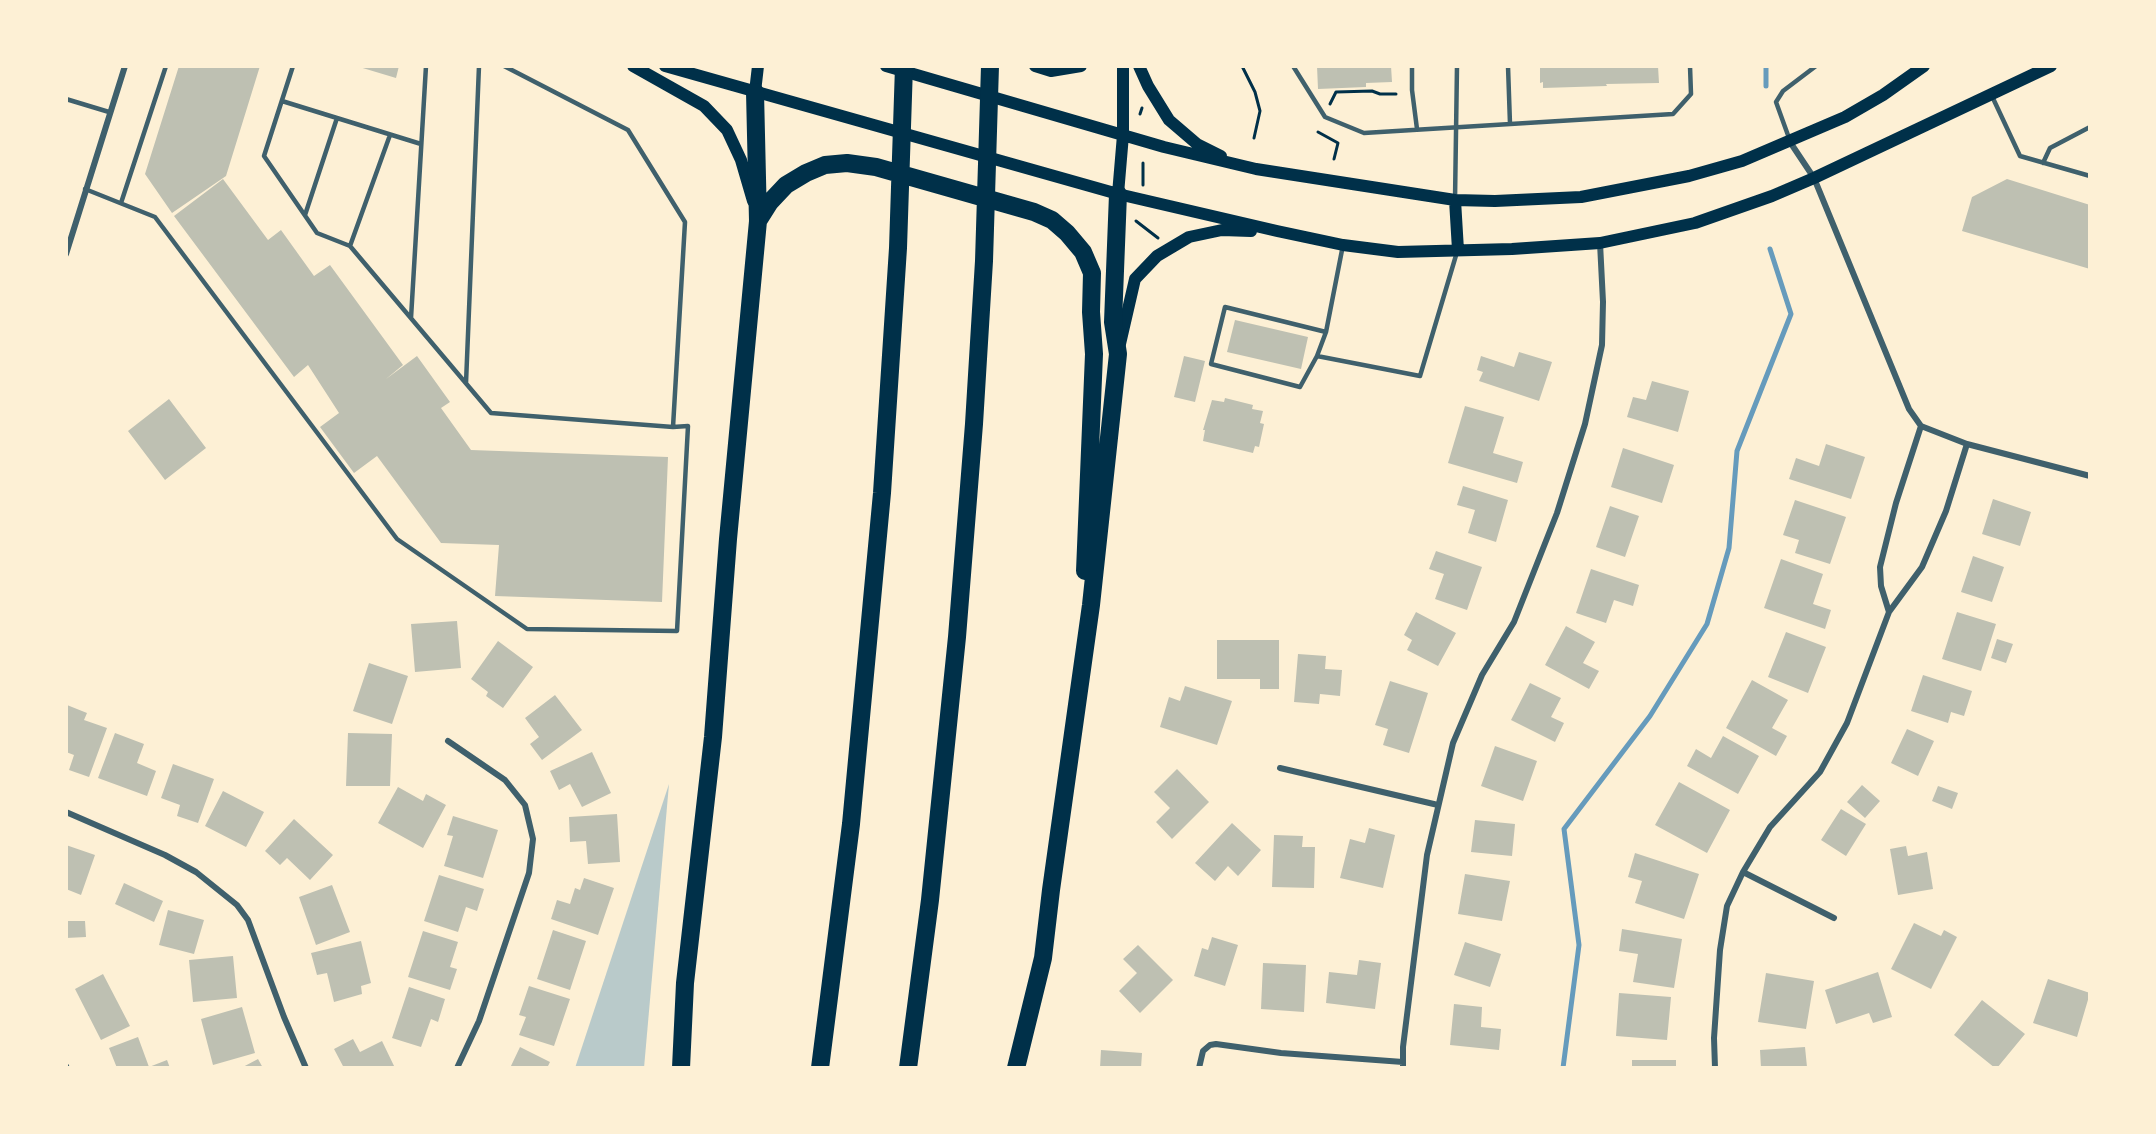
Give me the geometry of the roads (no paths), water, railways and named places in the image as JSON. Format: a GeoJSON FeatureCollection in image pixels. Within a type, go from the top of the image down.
{"type":"FeatureCollection","features":[{"type":"Feature","properties":{"kind":"highway"},"geometry":{"type":"LineString","coordinates":[[820,1068],[845,870],[868,658],[882,493],[898,248],[904,66]]}},
{"type":"Feature","properties":{"kind":"highway"},"geometry":{"type":"LineString","coordinates":[[908,1068],[930,900],[957,637],[984,261],[990,66]]}},
{"type":"Feature","properties":{"kind":"highway"},"geometry":{"type":"LineString","coordinates":[[681,1068],[685,983],[713,737],[728,539],[758,221],[755,92]]}},
{"type":"Feature","properties":{"kind":"highway"},"geometry":{"type":"LineString","coordinates":[[758,221],[770,202],[786,185],[825,165],[848,163],[876,166],[1034,212],[1052,220],[1067,233],[1083,252],[1092,273],[1091,312],[1094,354],[1084,565],[1091,605]]}},
{"type":"Feature","properties":{"kind":"highway"},"geometry":{"type":"LineString","coordinates":[[1016,1068],[1043,958],[1091,605],[1118,354],[1113,322],[1118,194]]}},
{"type":"Feature","properties":{"kind":"main road"},"geometry":{"type":"LineString","coordinates":[[633,66],[704,106],[729,132],[741,160],[758,221]]}},
{"type":"Feature","properties":{"kind":"main road"},"geometry":{"type":"LineString","coordinates":[[665,66],[1118,194],[1343,245],[1398,252],[1556,247],[1600,243],[1695,223],[1772,196],[1814,178],[2051,66]]}},
{"type":"Feature","properties":{"kind":"main road"},"geometry":{"type":"LineString","coordinates":[[755,92],[758,66]]}},
{"type":"Feature","properties":{"kind":"main road"},"geometry":{"type":"LineString","coordinates":[[886,66],[1123,135],[1256,169],[1455,200],[1529,201],[1581,196],[1689,176],[1742,161],[1845,117],[1883,95],[1924,66]]}},
{"type":"Feature","properties":{"kind":"main road"},"geometry":{"type":"LineString","coordinates":[[1035,66],[1051,70],[1081,66]]}},
{"type":"Feature","properties":{"kind":"main road"},"geometry":{"type":"LineString","coordinates":[[1118,194],[1123,135],[1123,66]]}},
{"type":"Feature","properties":{"kind":"main road"},"geometry":{"type":"LineString","coordinates":[[1139,66],[1148,86],[1169,120],[1197,144],[1256,169]]}},
{"type":"Feature","properties":{"kind":"main road"},"geometry":{"type":"LineString","coordinates":[[1455,200],[1458,250]]}},
{"type":"Feature","properties":{"kind":"main road"},"geometry":{"type":"LineString","coordinates":[[1118,354],[1135,279],[1157,256],[1189,237],[1200,234],[1222,230],[1277,231]]}},
{"type":"Feature","properties":{"kind":"street"},"geometry":{"type":"LineString","coordinates":[[66,254],[125,66]]}},
{"type":"Feature","properties":{"kind":"street"},"geometry":{"type":"LineString","coordinates":[[1790,142],[1814,178],[1909,409],[1921,426],[1967,444],[2090,476]]}},
{"type":"Feature","properties":{"kind":"street"},"geometry":{"type":"LineString","coordinates":[[1199,1068],[1203,1051],[1210,1045],[1216,1044],[1403,1065],[1402,1047],[1427,855],[1453,744],[1482,675],[1515,622],[1557,513],[1585,424],[1602,345],[1603,303],[1600,243]]}},
{"type":"Feature","properties":{"kind":"street"},"geometry":{"type":"LineString","coordinates":[[1889,612],[1881,586],[1880,567],[1896,503],[1921,426]]}},
{"type":"Feature","properties":{"kind":"street"},"geometry":{"type":"LineString","coordinates":[[1715,1068],[1714,1038],[1720,950],[1727,906],[1743,872],[1770,827],[1820,772],[1847,723],[1889,612],[1922,567],[1946,512],[1967,444]]}},
{"type":"Feature","properties":{"kind":"street"},"geometry":{"type":"LineString","coordinates":[[448,741],[505,780],[525,805],[534,839],[525,883],[479,1022],[457,1068]]}},
{"type":"Feature","properties":{"kind":"street"},"geometry":{"type":"LineString","coordinates":[[1280,768],[1438,806]]}},
{"type":"Feature","properties":{"kind":"street"},"geometry":{"type":"LineString","coordinates":[[66,812],[165,855],[196,872],[237,905],[248,920],[284,1017],[306,1068]]}},
{"type":"Feature","properties":{"kind":"street"},"geometry":{"type":"LineString","coordinates":[[1743,872],[1834,918]]}},
{"type":"Feature","properties":{"kind":"lane"},"geometry":{"type":"LineString","coordinates":[[121,203],[165,66]]}},
{"type":"Feature","properties":{"kind":"lane"},"geometry":{"type":"LineString","coordinates":[[85,189],[155,217],[397,539],[527,629],[677,631],[688,426],[673,427],[492,413],[350,246],[317,233],[264,156],[293,66]]}},
{"type":"Feature","properties":{"kind":"lane"},"geometry":{"type":"LineString","coordinates":[[411,318],[426,66]]}},
{"type":"Feature","properties":{"kind":"lane"},"geometry":{"type":"LineString","coordinates":[[466,383],[479,66]]}},
{"type":"Feature","properties":{"kind":"lane"},"geometry":{"type":"LineString","coordinates":[[504,66],[628,130],[685,222],[673,427]]}},
{"type":"Feature","properties":{"kind":"lane"},"geometry":{"type":"LineString","coordinates":[[1293,66],[1324,117],[1364,133],[1673,114],[1691,94],[1690,66]]}},
{"type":"Feature","properties":{"kind":"lane"},"geometry":{"type":"LineString","coordinates":[[1412,66],[1412,90],[1417,129]]}},
{"type":"Feature","properties":{"kind":"lane"},"geometry":{"type":"LineString","coordinates":[[1455,200],[1457,66]]}},
{"type":"Feature","properties":{"kind":"lane"},"geometry":{"type":"LineString","coordinates":[[1508,66],[1510,124]]}},
{"type":"Feature","properties":{"kind":"lane"},"geometry":{"type":"LineString","coordinates":[[1790,142],[1776,102],[1783,91],[1816,66]]}},
{"type":"Feature","properties":{"kind":"lane"},"geometry":{"type":"LineString","coordinates":[[1991,94],[2020,156],[2090,176]]}},
{"type":"Feature","properties":{"kind":"lane"},"geometry":{"type":"LineString","coordinates":[[66,99],[109,112]]}},
{"type":"Feature","properties":{"kind":"lane"},"geometry":{"type":"LineString","coordinates":[[282,101],[421,144]]}},
{"type":"Feature","properties":{"kind":"lane"},"geometry":{"type":"LineString","coordinates":[[305,216],[337,118]]}},
{"type":"Feature","properties":{"kind":"lane"},"geometry":{"type":"LineString","coordinates":[[2043,163],[2050,148],[2090,128]]}},
{"type":"Feature","properties":{"kind":"lane"},"geometry":{"type":"LineString","coordinates":[[350,246],[390,135]]}},
{"type":"Feature","properties":{"kind":"lane"},"geometry":{"type":"LineString","coordinates":[[1326,332],[1225,307],[1211,364],[1299,387],[1317,356],[1326,332],[1343,245]]}},
{"type":"Feature","properties":{"kind":"lane"},"geometry":{"type":"LineString","coordinates":[[1317,356],[1420,376],[1458,250]]}},
{"type":"Feature","properties":{"kind":"waterway"},"geometry":{"type":"LineString","coordinates":[[1766,66],[1766,86]]}},
{"type":"Feature","properties":{"kind":"waterway"},"geometry":{"type":"LineString","coordinates":[[1563,1068],[1579,945],[1564,829],[1650,716],[1707,624],[1729,548],[1737,451],[1791,314],[1770,249]]}}]}
